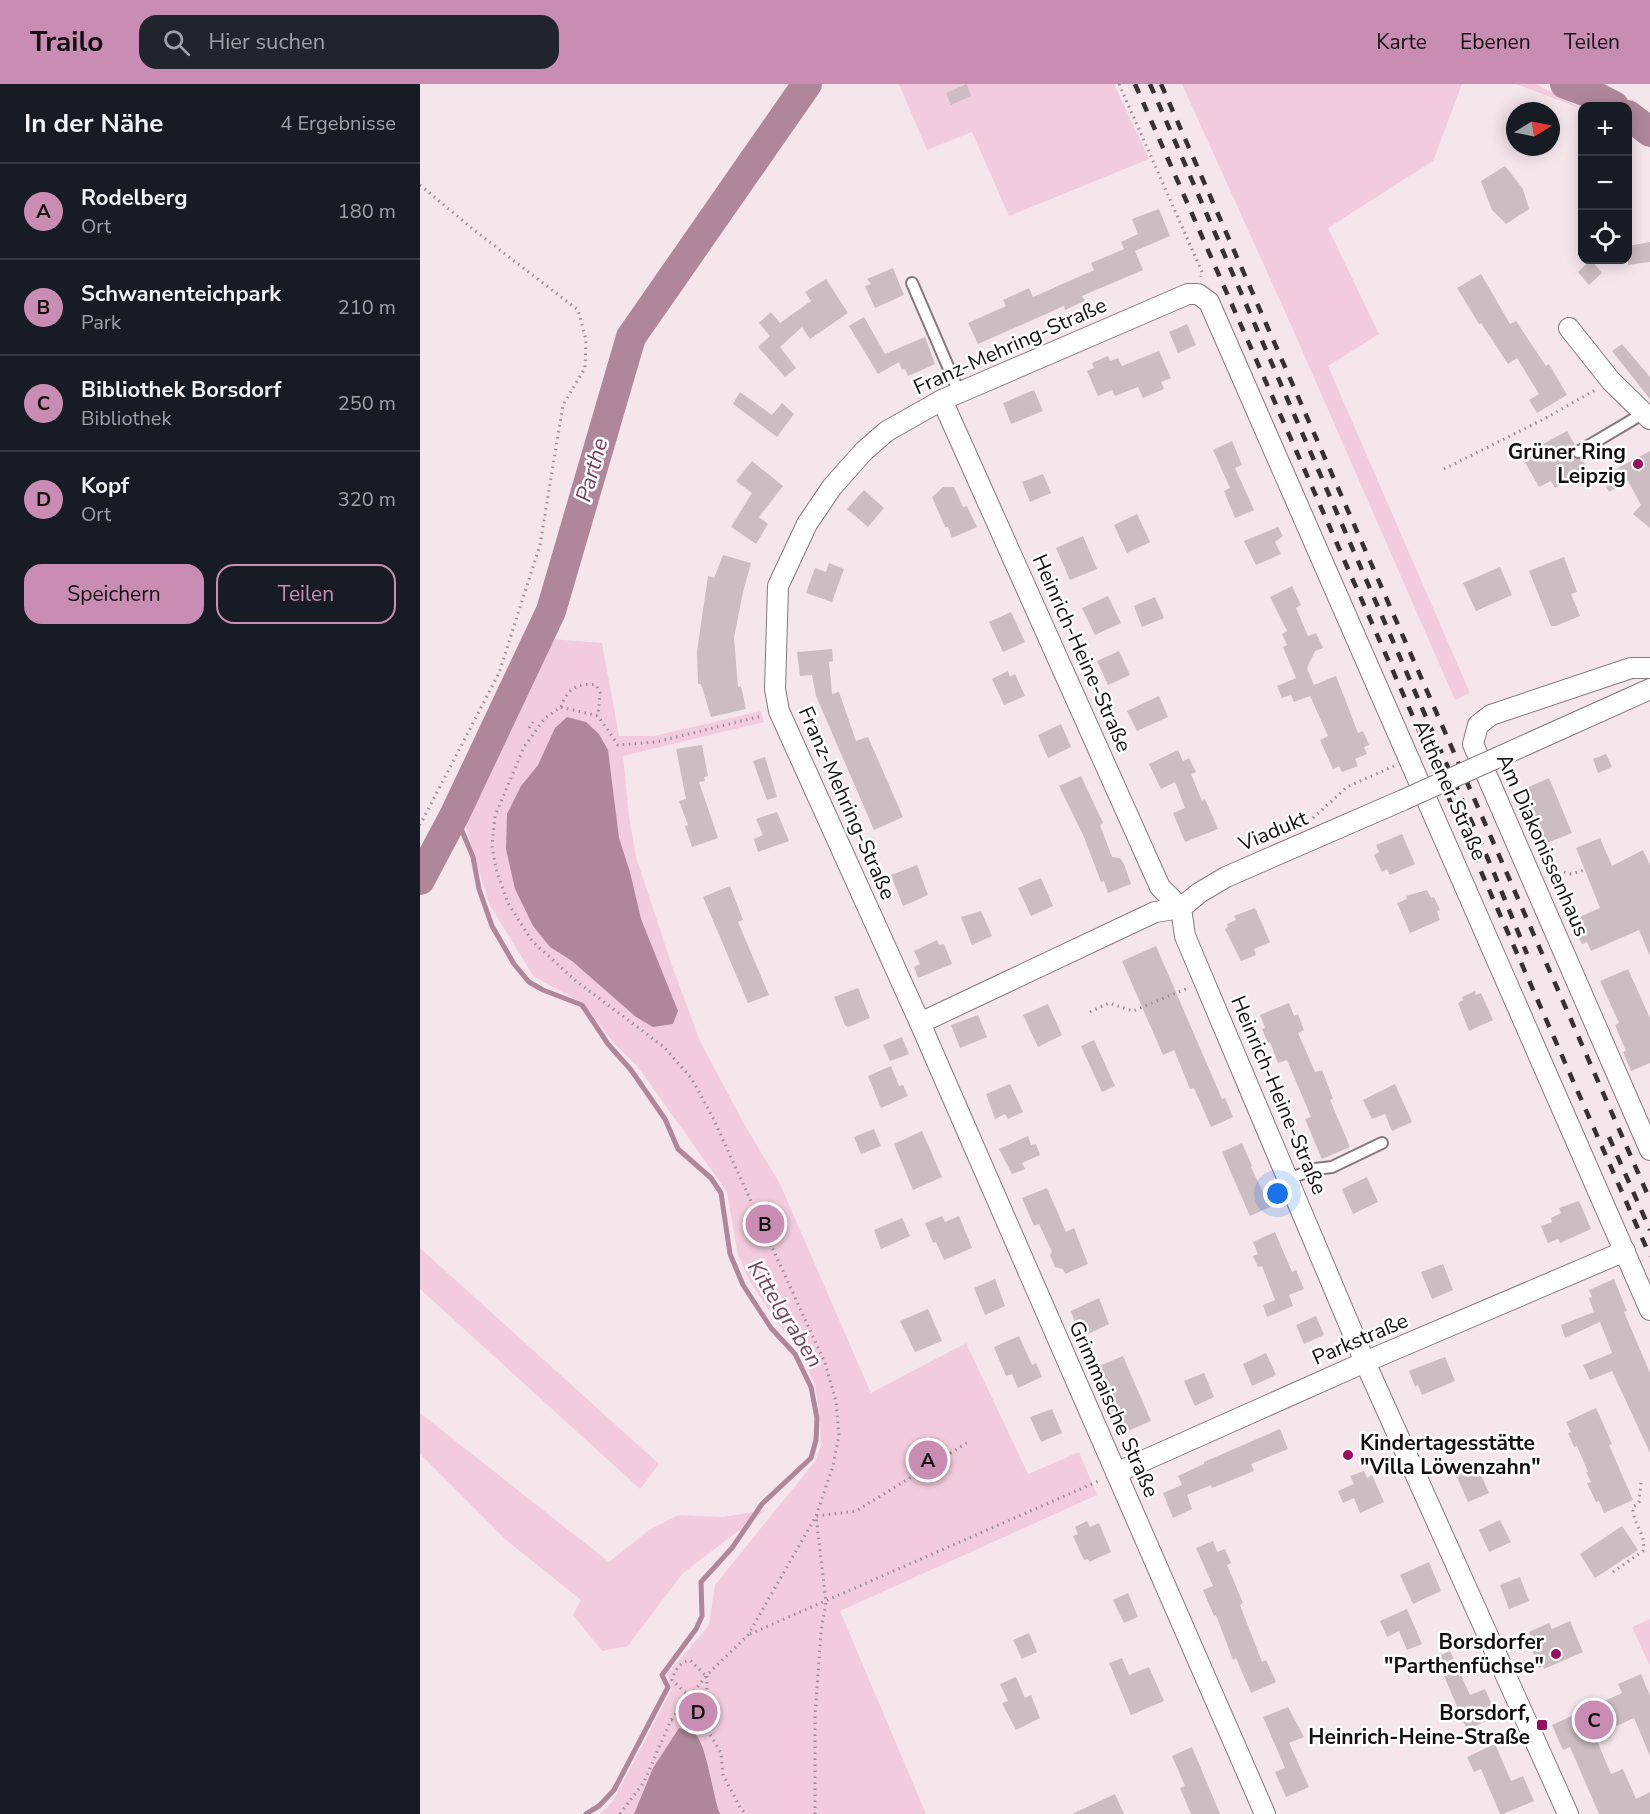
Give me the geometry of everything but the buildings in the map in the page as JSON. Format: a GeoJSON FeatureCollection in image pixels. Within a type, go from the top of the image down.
{"type":"FeatureCollection","features":[{"type":"Feature","properties":{"kind":"street","name":"Franz-Mehring-Straße"},"geometry":{"type":"LineString","coordinates":[[920,1023],[779,711],[775,689],[778,586],[807,524],[848,469],[887,430],[950,396],[1188,294],[1198,294]]}},
{"type":"Feature","properties":{"kind":"street","name":"Althener Straße"},"geometry":{"type":"LineString","coordinates":[[1198,294],[1209,302],[1650,1310]]}},
{"type":"Feature","properties":{"kind":"street"},"geometry":{"type":"LineString","coordinates":[[1569,328],[1611,381],[1647,416]]}},
{"type":"Feature","properties":{"kind":"street","name":"Heinrich-Heine-Straße"},"geometry":{"type":"LineString","coordinates":[[950,396],[1160,887],[1181,908],[1185,936],[1365,1362],[1568,1814]]}},
{"type":"Feature","properties":{"kind":"street","name":"Am Diakonissenhaus"},"geometry":{"type":"LineString","coordinates":[[1650,669],[1631,668],[1491,715],[1478,725],[1473,744],[1650,1150]]}},
{"type":"Feature","properties":{"kind":"street","name":"Viadukt"},"geometry":{"type":"LineString","coordinates":[[920,1023],[1155,912],[1181,908],[1199,893],[1226,877],[1312,841],[1650,689]]}},
{"type":"Feature","properties":{"kind":"street","name":"Grimmaische Straße"},"geometry":{"type":"LineString","coordinates":[[920,1023],[1265,1814]]}},
{"type":"Feature","properties":{"kind":"street","name":"Parkstraße"},"geometry":{"type":"LineString","coordinates":[[1116,1473],[1365,1362],[1625,1251]]}},
{"type":"Feature","properties":{"kind":"lane"},"geometry":{"type":"LineString","coordinates":[[912,282],[950,396]]}},
{"type":"Feature","properties":{"kind":"lane"},"geometry":{"type":"LineString","coordinates":[[1578,452],[1647,416]]}},
{"type":"Feature","properties":{"kind":"lane"},"geometry":{"type":"LineString","coordinates":[[1288,1179],[1314,1169],[1332,1167],[1382,1143]]}},
{"type":"Feature","properties":{"kind":"path"},"geometry":{"type":"LineString","coordinates":[[1119,84],[1202,272],[1198,294]]}},
{"type":"Feature","properties":{"kind":"path"},"geometry":{"type":"LineString","coordinates":[[420,185],[578,310],[586,340],[585,368],[562,405],[540,545],[499,673],[420,825]]}},
{"type":"Feature","properties":{"kind":"path"},"geometry":{"type":"LineString","coordinates":[[1444,469],[1542,420],[1611,381]]}},
{"type":"Feature","properties":{"kind":"path"},"geometry":{"type":"LineString","coordinates":[[620,1814],[644,1782],[671,1720],[707,1676],[748,1635],[816,1516],[833,1466],[839,1434],[836,1402],[825,1363],[713,1118],[692,1079],[664,1047],[576,981],[532,942],[508,903],[496,869],[492,846],[495,816],[524,747],[545,718],[561,707],[564,697],[570,690],[590,684],[596,685],[600,693],[598,716],[618,745],[656,742],[761,716]]}},
{"type":"Feature","properties":{"kind":"path"},"geometry":{"type":"LineString","coordinates":[[561,707],[598,716]]}},
{"type":"Feature","properties":{"kind":"path"},"geometry":{"type":"LineString","coordinates":[[529,728],[533,722]]}},
{"type":"Feature","properties":{"kind":"path"},"geometry":{"type":"LineString","coordinates":[[1312,841],[1306,824],[1347,787],[1410,759]]}},
{"type":"Feature","properties":{"kind":"path"},"geometry":{"type":"LineString","coordinates":[[1531,877],[1555,869],[1571,874],[1585,870]]}},
{"type":"Feature","properties":{"kind":"path"},"geometry":{"type":"LineString","coordinates":[[1090,1012],[1109,1003],[1133,1011],[1190,987]]}},
{"type":"Feature","properties":{"kind":"path"},"geometry":{"type":"LineString","coordinates":[[816,1516],[856,1511],[970,1441]]}},
{"type":"Feature","properties":{"kind":"path"},"geometry":{"type":"LineString","coordinates":[[748,1635],[1096,1482]]}},
{"type":"Feature","properties":{"kind":"path"},"geometry":{"type":"LineString","coordinates":[[1613,1572],[1643,1551],[1643,1539],[1633,1513],[1634,1507],[1639,1502],[1641,1483]]}},
{"type":"Feature","properties":{"kind":"path"},"geometry":{"type":"LineString","coordinates":[[815,1814],[815,1717],[821,1632],[826,1602],[816,1516]]}},
{"type":"Feature","properties":{"kind":"path"},"geometry":{"type":"LineString","coordinates":[[690,1697],[672,1680],[678,1667],[690,1660],[707,1676],[706,1727]]}},
{"type":"Feature","properties":{"kind":"path"},"geometry":{"type":"LineString","coordinates":[[671,1720],[692,1719],[706,1727],[721,1752],[723,1774],[741,1809],[746,1814]]}},
{"type":"Feature","properties":{"kind":"shaded area"},"geometry":{"type":"Polygon","coordinates":[[[899,84],[1114,84],[1149,159],[1009,216],[972,132],[927,150],[899,84]]]}},
{"type":"Feature","properties":{"kind":"shaded area"},"geometry":{"type":"Polygon","coordinates":[[[1182,84],[1462,84],[1433,161],[1328,228],[1379,334],[1328,366],[1470,693],[1455,700],[1291,325],[1182,84]]]}},
{"type":"Feature","properties":{"kind":"shaded area"},"geometry":{"type":"Polygon","coordinates":[[[1516,84],[1536,84],[1578,107],[1516,84]]]}},
{"type":"Feature","properties":{"kind":"shaded area"},"geometry":{"type":"Polygon","coordinates":[[[551,639],[602,643],[619,736],[654,736],[761,711],[764,722],[623,756],[629,817],[636,857],[700,1041],[743,1122],[780,1184],[871,1393],[966,1343],[1028,1474],[1079,1452],[1097,1495],[840,1611],[926,1814],[600,1814],[613,1801],[672,1689],[667,1674],[709,1625],[715,1585],[816,1460],[821,1445],[820,1417],[815,1385],[799,1349],[779,1325],[750,1282],[738,1255],[727,1192],[638,1067],[613,1042],[583,1003],[534,977],[489,904],[463,817],[551,639]]]}},
{"type":"Feature","properties":{"kind":"shaded area"},"geometry":{"type":"Polygon","coordinates":[[[567,717],[586,722],[599,734],[608,750],[619,838],[641,919],[678,1011],[673,1024],[653,1027],[636,1017],[572,961],[550,947],[533,926],[515,889],[506,849],[507,814],[521,786],[538,765],[555,728],[567,717]]]}},
{"type":"Feature","properties":{"kind":"shaded area"},"geometry":{"type":"Polygon","coordinates":[[[420,1248],[659,1464],[640,1489],[420,1289],[420,1248]]]}},
{"type":"Feature","properties":{"kind":"shaded area"},"geometry":{"type":"Polygon","coordinates":[[[420,1413],[609,1562],[649,1530],[678,1515],[723,1517],[766,1510],[683,1573],[628,1646],[602,1651],[573,1615],[581,1600],[505,1539],[420,1454],[420,1413]]]}},
{"type":"Feature","properties":{"kind":"shaded area"},"geometry":{"type":"Polygon","coordinates":[[[1650,1619],[1650,1664],[1649,1664],[1632,1627],[1650,1619]]]}},
{"type":"Feature","properties":{"kind":"shaded area"},"geometry":{"type":"Polygon","coordinates":[[[679,1728],[693,1732],[698,1737],[706,1757],[720,1814],[634,1814],[653,1768],[679,1728]]]}},
{"type":"Feature","properties":{"kind":"waterway","name":"Parthe"},"geometry":{"type":"LineString","coordinates":[[420,880],[455,814],[551,611],[631,337],[807,84]]}},
{"type":"Feature","properties":{"kind":"waterway","name":"Parthe"},"geometry":{"type":"LineString","coordinates":[[1565,84],[1606,102]]}},
{"type":"Feature","properties":{"kind":"waterway","name":"Parthe"},"geometry":{"type":"LineString","coordinates":[[1632,118],[1650,132]]}},
{"type":"Feature","properties":{"kind":"waterway","name":"Kittelgraben"},"geometry":{"type":"LineString","coordinates":[[455,814],[473,857],[479,889],[492,926],[514,964],[529,982],[582,1005],[608,1044],[631,1070],[665,1119],[678,1149],[711,1178],[721,1193],[730,1254],[743,1285],[771,1328],[795,1354],[811,1387],[817,1418],[816,1440],[811,1458],[762,1504],[732,1548],[701,1582],[702,1616],[696,1629],[662,1675],[668,1687],[614,1790],[599,1806],[586,1814]]}},
{"type":"Feature","properties":{"kind":"railway"},"geometry":{"type":"LineString","coordinates":[[1135,84],[1650,1256]]}},
{"type":"Feature","properties":{"kind":"railway"},"geometry":{"type":"LineString","coordinates":[[1150,84],[1494,873],[1527,954]]}},
{"type":"Feature","properties":{"kind":"railway"},"geometry":{"type":"LineString","coordinates":[[1161,84],[1650,1200]]}},
{"type":"Feature","properties":{"kind":"railway"},"geometry":{"type":"LineString","coordinates":[[1609,1137],[1650,1230]]}},
{"type":"Feature","properties":{"kind":"place","name":"Grüner Ring Leipzig"},"geometry":{"type":"Point","coordinates":[1638,464]}},
{"type":"Feature","properties":{"kind":"place","name":"Schwanenteichpark"},"geometry":{"type":"Point","coordinates":[765,1224]}},
{"type":"Feature","properties":{"kind":"place","name":"Kindertagesstätte \"Villa Löwenzahn\""},"geometry":{"type":"Point","coordinates":[1348,1455]}},
{"type":"Feature","properties":{"kind":"place","name":"Rodelberg"},"geometry":{"type":"Point","coordinates":[928,1460]}},
{"type":"Feature","properties":{"kind":"place","name":"Borsdorfer \"Parthenfüchse\""},"geometry":{"type":"Point","coordinates":[1556,1654]}},
{"type":"Feature","properties":{"kind":"place","name":"Kopf"},"geometry":{"type":"Point","coordinates":[698,1712]}},
{"type":"Feature","properties":{"kind":"place","name":"Bibliothek Borsdorf"},"geometry":{"type":"Point","coordinates":[1594,1720]}},
{"type":"Feature","properties":{"kind":"place","name":"Borsdorf, Heinrich-Heine-Straße"},"geometry":{"type":"Point","coordinates":[1542,1725]}}]}
